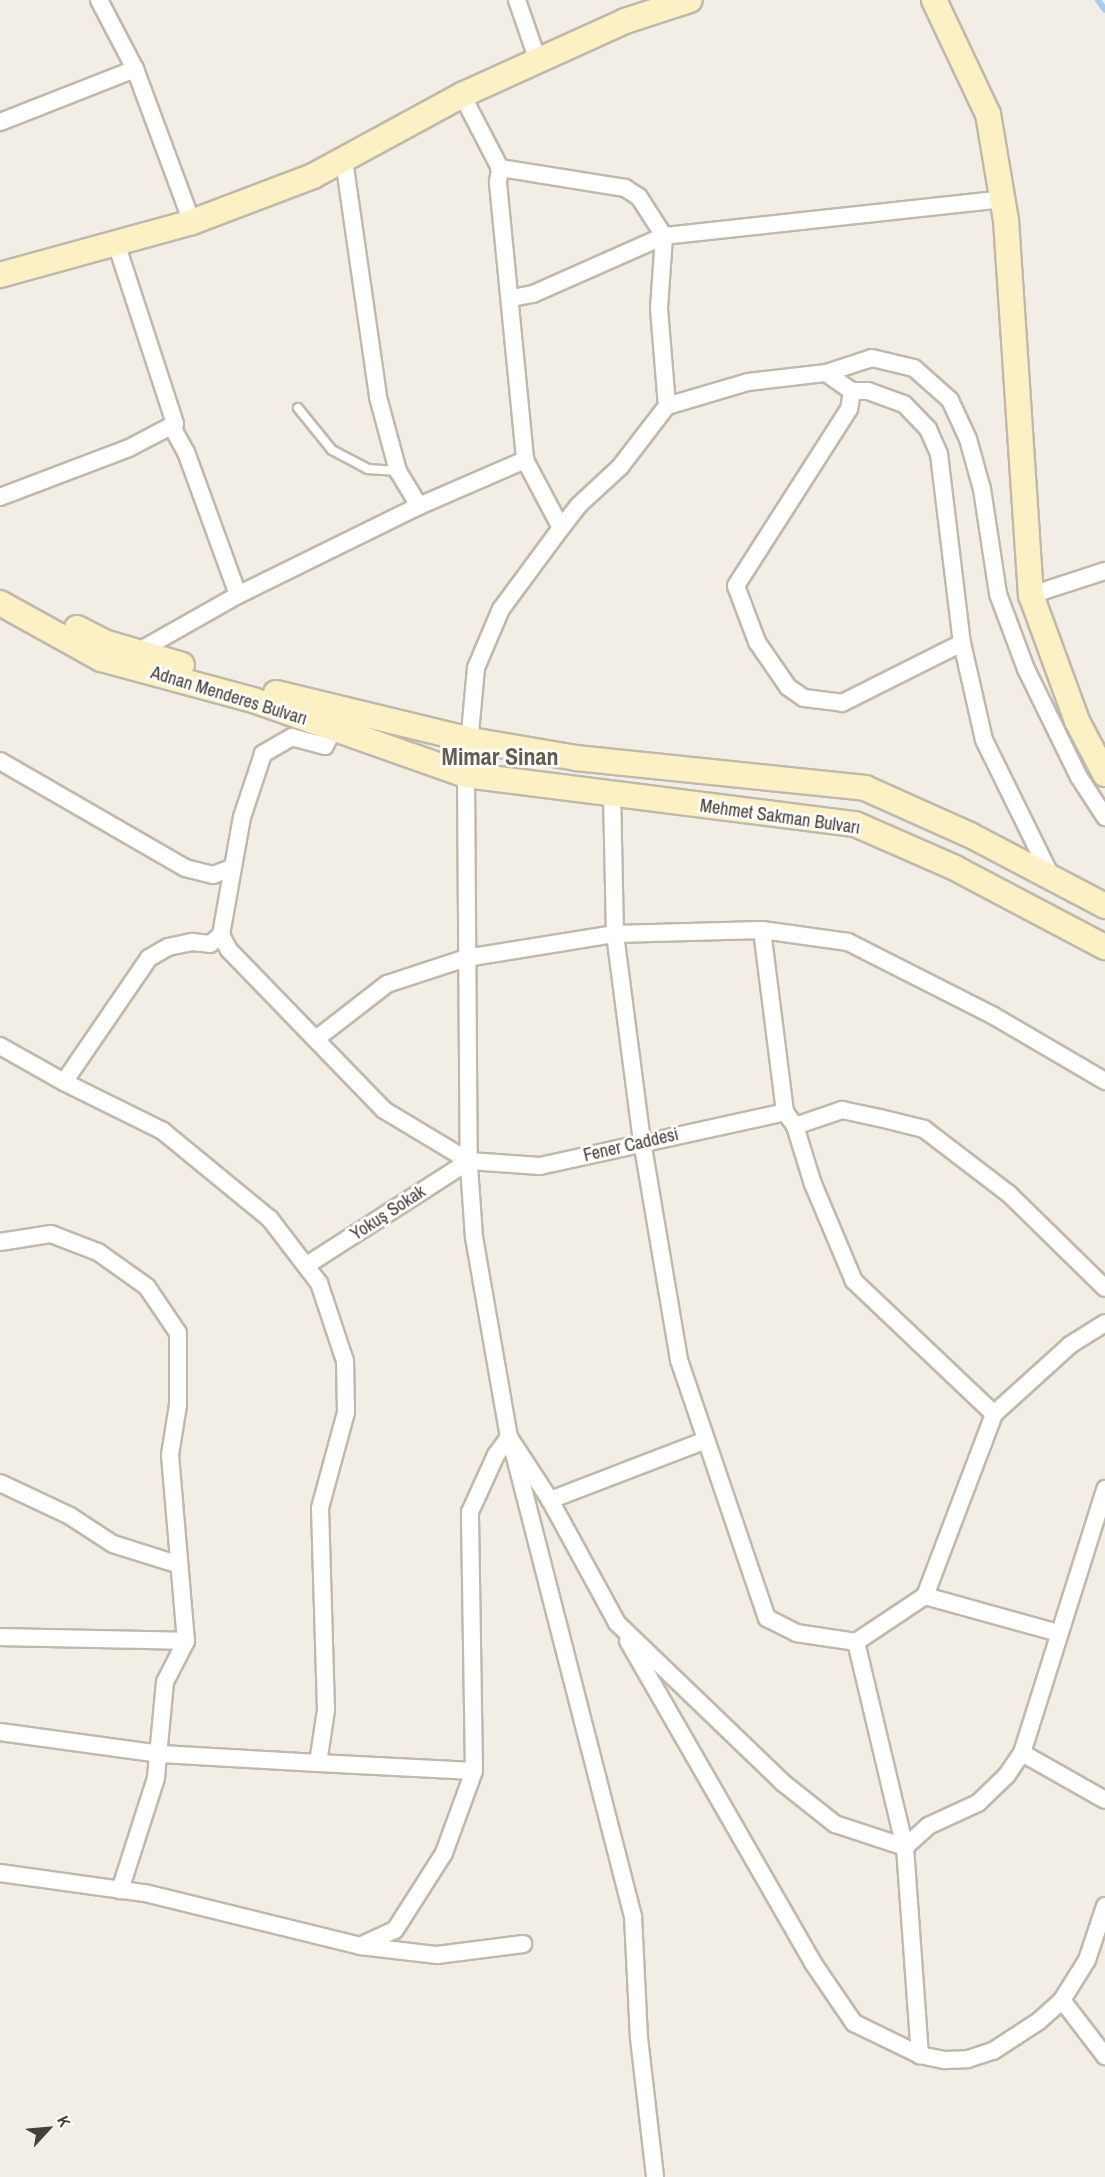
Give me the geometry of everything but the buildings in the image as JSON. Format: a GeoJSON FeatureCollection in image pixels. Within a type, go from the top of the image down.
{"type":"FeatureCollection","features":[{"type":"Feature","properties":{"kind":"main road"},"geometry":{"type":"LineString","coordinates":[[0,275],[192,222],[313,176],[462,95],[625,21],[690,0]]}},
{"type":"Feature","properties":{"kind":"main road"},"geometry":{"type":"LineString","coordinates":[[934,0],[988,114],[1002,199],[1031,595],[1077,721],[1105,774]]}},
{"type":"Feature","properties":{"kind":"main road","name":"Adnan Menderes Bulvarı"},"geometry":{"type":"LineString","coordinates":[[0,588],[106,643],[140,651],[255,688],[471,740]]}},
{"type":"Feature","properties":{"kind":"main road","name":"Adnan Menderes Bulvarı"},"geometry":{"type":"LineString","coordinates":[[0,603],[101,659],[253,700],[466,775]]}},
{"type":"Feature","properties":{"kind":"main road","name":"Mehmet Sakman Bulvarı"},"geometry":{"type":"LineString","coordinates":[[471,740],[576,758],[865,788],[970,835],[1105,906]]}},
{"type":"Feature","properties":{"kind":"main road","name":"Mehmet Sakman Bulvarı"},"geometry":{"type":"LineString","coordinates":[[466,775],[855,824],[955,868],[1105,947]]}},
{"type":"Feature","properties":{"kind":"street"},"geometry":{"type":"LineString","coordinates":[[99,0],[135,69],[192,222]]}},
{"type":"Feature","properties":{"kind":"street"},"geometry":{"type":"LineString","coordinates":[[517,0],[538,61]]}},
{"type":"Feature","properties":{"kind":"street"},"geometry":{"type":"LineString","coordinates":[[0,122],[135,69]]}},
{"type":"Feature","properties":{"kind":"street"},"geometry":{"type":"LineString","coordinates":[[462,95],[500,168],[498,183],[512,298],[515,376],[525,460],[561,528]]}},
{"type":"Feature","properties":{"kind":"street"},"geometry":{"type":"LineString","coordinates":[[344,160],[378,397],[398,471],[419,506]]}},
{"type":"Feature","properties":{"kind":"street"},"geometry":{"type":"LineString","coordinates":[[500,168],[625,188],[639,196],[664,236],[659,308],[667,406]]}},
{"type":"Feature","properties":{"kind":"street"},"geometry":{"type":"LineString","coordinates":[[512,298],[533,294],[664,236],[1002,199]]}},
{"type":"Feature","properties":{"kind":"street"},"geometry":{"type":"LineString","coordinates":[[116,243],[175,424],[172,427],[186,452],[238,595]]}},
{"type":"Feature","properties":{"kind":"street"},"geometry":{"type":"LineString","coordinates":[[655,2177],[639,2038],[633,1916],[509,1437],[474,1237],[469,1161],[466,775],[476,668],[501,609],[561,528],[620,467],[667,406],[748,382],[826,373],[872,358],[914,368],[950,400],[968,439],[982,489],[998,594],[1026,669],[1079,777],[1105,818]]}},
{"type":"Feature","properties":{"kind":"street"},"geometry":{"type":"LineString","coordinates":[[826,373],[852,391],[868,391],[904,404],[928,429],[939,454],[962,643],[984,740],[1052,878]]}},
{"type":"Feature","properties":{"kind":"street"},"geometry":{"type":"LineString","coordinates":[[852,391],[849,409],[736,586],[758,642],[788,687],[804,698],[842,704],[962,643]]}},
{"type":"Feature","properties":{"kind":"street"},"geometry":{"type":"LineString","coordinates":[[0,497],[129,448],[175,424]]}},
{"type":"Feature","properties":{"kind":"street"},"geometry":{"type":"LineString","coordinates":[[140,651],[238,595],[419,506],[525,460]]}},
{"type":"Feature","properties":{"kind":"street"},"geometry":{"type":"LineString","coordinates":[[1031,595],[1105,571]]}},
{"type":"Feature","properties":{"kind":"street"},"geometry":{"type":"LineString","coordinates":[[334,728],[326,746],[292,737],[263,754],[242,817],[231,868],[221,935],[229,950],[384,1110],[469,1161]]}},
{"type":"Feature","properties":{"kind":"street"},"geometry":{"type":"LineString","coordinates":[[0,760],[185,868],[213,875],[231,868]]}},
{"type":"Feature","properties":{"kind":"street"},"geometry":{"type":"LineString","coordinates":[[612,792],[615,934],[642,1141],[679,1360],[767,1618],[795,1633],[856,1642],[925,1596],[994,1414],[1070,1345],[1105,1323]]}},
{"type":"Feature","properties":{"kind":"street"},"geometry":{"type":"LineString","coordinates":[[316,1039],[387,984],[466,958],[615,934],[762,930],[848,942],[992,1015],[1105,1081]]}},
{"type":"Feature","properties":{"kind":"street"},"geometry":{"type":"LineString","coordinates":[[762,930],[785,1112],[795,1126],[813,1184],[854,1281],[994,1414]]}},
{"type":"Feature","properties":{"kind":"street"},"geometry":{"type":"LineString","coordinates":[[64,1082],[150,958],[168,947],[210,944],[221,935]]}},
{"type":"Feature","properties":{"kind":"street"},"geometry":{"type":"LineString","coordinates":[[0,1046],[64,1082],[163,1131],[270,1219],[319,1283],[345,1361],[346,1412],[320,1508],[326,1710],[318,1763]]}},
{"type":"Feature","properties":{"kind":"street"},"geometry":{"type":"LineString","coordinates":[[795,1126],[842,1110],[924,1130],[1009,1194],[1105,1288]]}},
{"type":"Feature","properties":{"kind":"street","name":"Fener Caddesi"},"geometry":{"type":"LineString","coordinates":[[469,1161],[540,1166],[642,1141],[785,1112]]}},
{"type":"Feature","properties":{"kind":"street","name":"Yokuş Sokak"},"geometry":{"type":"LineString","coordinates":[[306,1265],[469,1161]]}},
{"type":"Feature","properties":{"kind":"street"},"geometry":{"type":"LineString","coordinates":[[0,1242],[51,1234],[98,1252],[147,1287],[178,1333],[178,1405],[170,1455],[177,1564],[186,1641],[165,1682],[161,1754],[120,1890]]}},
{"type":"Feature","properties":{"kind":"street"},"geometry":{"type":"LineString","coordinates":[[509,1437],[550,1500],[617,1623],[813,1963],[854,2023],[920,2055],[944,2060],[968,2059],[993,2051],[1039,2021],[1062,2000],[1087,1960],[1105,1906]]}},
{"type":"Feature","properties":{"kind":"street"},"geometry":{"type":"LineString","coordinates":[[360,1946],[395,1930],[444,1853],[474,1771],[470,1512],[496,1455],[509,1437]]}},
{"type":"Feature","properties":{"kind":"street"},"geometry":{"type":"LineString","coordinates":[[550,1500],[706,1440]]}},
{"type":"Feature","properties":{"kind":"street"},"geometry":{"type":"LineString","coordinates":[[0,1483],[70,1516],[114,1544],[177,1564]]}},
{"type":"Feature","properties":{"kind":"street"},"geometry":{"type":"LineString","coordinates":[[905,1847],[928,1826],[978,1803],[1007,1775],[1022,1753],[1105,1489]]}},
{"type":"Feature","properties":{"kind":"street"},"geometry":{"type":"LineString","coordinates":[[925,1596],[1058,1633]]}},
{"type":"Feature","properties":{"kind":"street"},"geometry":{"type":"LineString","coordinates":[[617,1623],[782,1782],[835,1824],[905,1847]]}},
{"type":"Feature","properties":{"kind":"street"},"geometry":{"type":"LineString","coordinates":[[0,1637],[186,1641]]}},
{"type":"Feature","properties":{"kind":"street"},"geometry":{"type":"LineString","coordinates":[[856,1642],[905,1847],[920,2055]]}},
{"type":"Feature","properties":{"kind":"street"},"geometry":{"type":"LineString","coordinates":[[0,1732],[161,1754],[474,1771]]}},
{"type":"Feature","properties":{"kind":"street"},"geometry":{"type":"LineString","coordinates":[[1022,1753],[1105,1800]]}},
{"type":"Feature","properties":{"kind":"street"},"geometry":{"type":"LineString","coordinates":[[0,1874],[120,1890],[360,1946],[437,1955],[523,1944]]}},
{"type":"Feature","properties":{"kind":"street"},"geometry":{"type":"LineString","coordinates":[[1062,2000],[1105,2056]]}},
{"type":"Feature","properties":{"kind":"lane"},"geometry":{"type":"LineString","coordinates":[[298,408],[332,450],[368,469],[398,471]]}},
{"type":"Feature","properties":{"kind":"waterway"},"geometry":{"type":"LineString","coordinates":[[1098,0],[1105,10]]}},
{"type":"Feature","properties":{"kind":"district","name":"Mimar Sinan"},"geometry":{"type":"Point","coordinates":[500,757]}}]}
